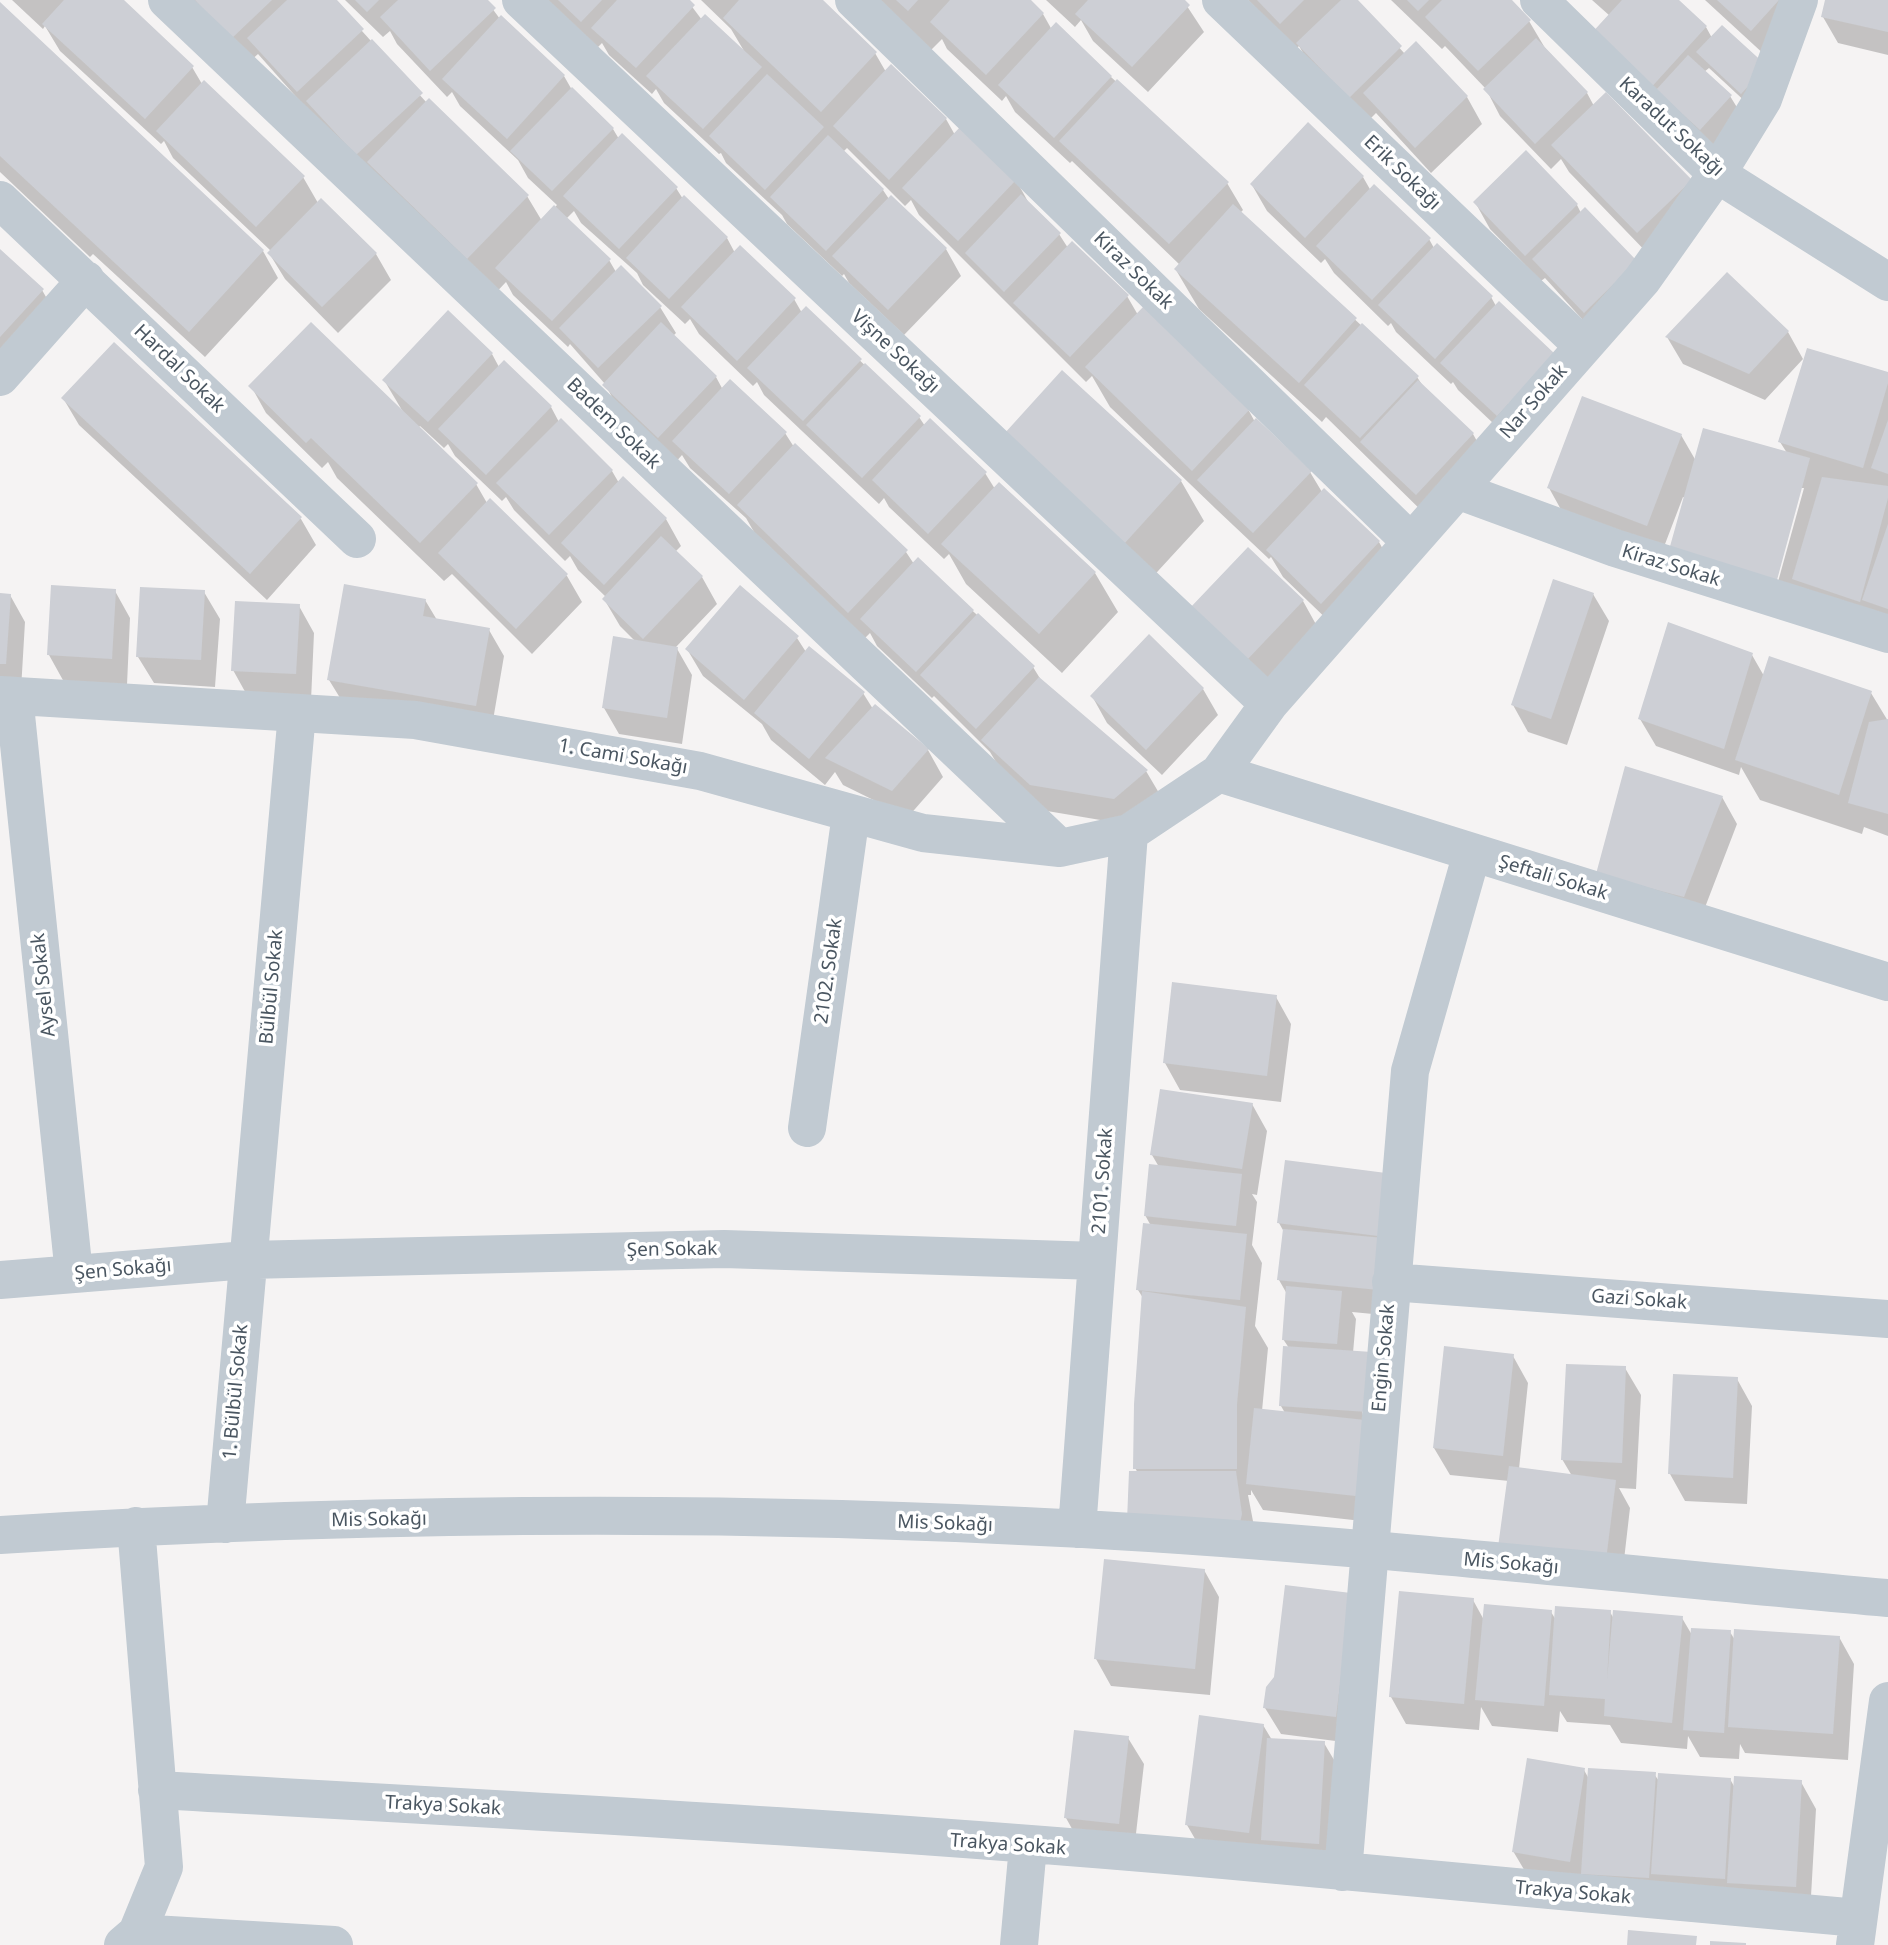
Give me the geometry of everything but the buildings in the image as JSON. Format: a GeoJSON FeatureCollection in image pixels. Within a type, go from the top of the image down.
{"type":"FeatureCollection","features":[{"type":"Feature","properties":{"kind":"street","name":"Badem Sokak"},"geometry":{"type":"LineString","coordinates":[[167,0],[1060,848]]}},
{"type":"Feature","properties":{"kind":"street","name":"Vişne Sokağı"},"geometry":{"type":"LineString","coordinates":[[520,0],[1269,704]]}},
{"type":"Feature","properties":{"kind":"street","name":"Kiraz Sokak"},"geometry":{"type":"LineString","coordinates":[[854,0],[1411,542]]}},
{"type":"Feature","properties":{"kind":"street","name":"Erik Sokağı"},"geometry":{"type":"LineString","coordinates":[[1221,0],[1583,346]]}},
{"type":"Feature","properties":{"kind":"street","name":"Karadut Sokağı"},"geometry":{"type":"LineString","coordinates":[[1539,0],[1717,174],[1888,282]]}},
{"type":"Feature","properties":{"kind":"street","name":"Nar Sokak"},"geometry":{"type":"LineString","coordinates":[[1219,773],[1269,704],[1642,280],[1717,174],[1763,99],[1799,0]]}},
{"type":"Feature","properties":{"kind":"street","name":"Hardal Sokak"},"geometry":{"type":"LineString","coordinates":[[0,200],[357,539]]}},
{"type":"Feature","properties":{"kind":"street"},"geometry":{"type":"LineString","coordinates":[[0,377],[86,281]]}},
{"type":"Feature","properties":{"kind":"street","name":"Kiraz Sokak"},"geometry":{"type":"LineString","coordinates":[[1457,490],[1615,548],[1888,634]]}},
{"type":"Feature","properties":{"kind":"street","name":"1. Cami Sokağı"},"geometry":{"type":"LineString","coordinates":[[7,696],[415,720],[700,771],[923,833],[1060,848],[1129,833],[1219,773]]}},
{"type":"Feature","properties":{"kind":"street","name":"Aysel Sokak"},"geometry":{"type":"LineString","coordinates":[[7,696],[74,1274]]}},
{"type":"Feature","properties":{"kind":"street","name":"Bülbül Sokak"},"geometry":{"type":"LineString","coordinates":[[247,1260],[297,713]]}},
{"type":"Feature","properties":{"kind":"street","name":"Şeftali Sokak"},"geometry":{"type":"LineString","coordinates":[[1219,773],[1888,982]]}},
{"type":"Feature","properties":{"kind":"street","name":"2102. Sokak"},"geometry":{"type":"LineString","coordinates":[[807,1128],[851,814]]}},
{"type":"Feature","properties":{"kind":"street","name":"2101. Sokak"},"geometry":{"type":"LineString","coordinates":[[1077,1529],[1129,833]]}},
{"type":"Feature","properties":{"kind":"street","name":"Engin Sokak"},"geometry":{"type":"LineString","coordinates":[[1343,1872],[1367,1550],[1410,1071],[1472,853]]}},
{"type":"Feature","properties":{"kind":"street","name":"Şen Sokak"},"geometry":{"type":"LineString","coordinates":[[247,1260],[724,1249],[1097,1261]]}},
{"type":"Feature","properties":{"kind":"street","name":"Şen Sokağı"},"geometry":{"type":"LineString","coordinates":[[0,1280],[247,1260]]}},
{"type":"Feature","properties":{"kind":"street","name":"1. Bülbül Sokak"},"geometry":{"type":"LineString","coordinates":[[225,1524],[247,1260]]}},
{"type":"Feature","properties":{"kind":"street","name":"Gazi Sokak"},"geometry":{"type":"LineString","coordinates":[[1391,1282],[1888,1319]]}},
{"type":"Feature","properties":{"kind":"street","name":"Mis Sokağı"},"geometry":{"type":"LineString","coordinates":[[0,1535],[136,1526],[622,1514],[1077,1529],[1367,1550],[1888,1598]]}},
{"type":"Feature","properties":{"kind":"street"},"geometry":{"type":"LineString","coordinates":[[136,1526],[164,1867],[130,1939],[334,1945]]}},
{"type":"Feature","properties":{"kind":"street"},"geometry":{"type":"LineString","coordinates":[[1856,1932],[1888,1701]]}},
{"type":"Feature","properties":{"kind":"street","name":"Trakya Sokak"},"geometry":{"type":"LineString","coordinates":[[157,1790],[630,1816],[1343,1872],[1856,1932]]}},
{"type":"Feature","properties":{"kind":"street"},"geometry":{"type":"LineString","coordinates":[[1019,1945],[1028,1846]]}}]}
